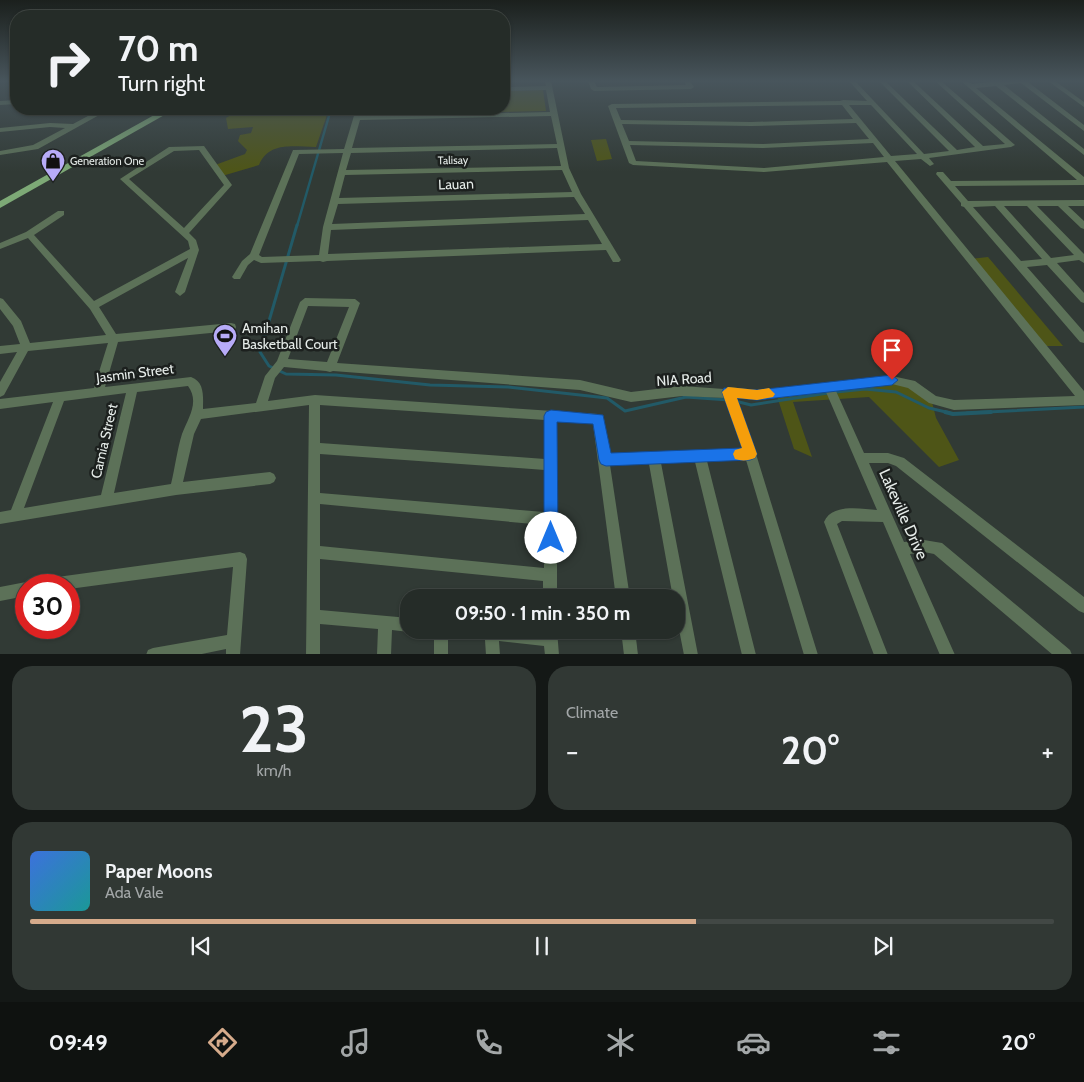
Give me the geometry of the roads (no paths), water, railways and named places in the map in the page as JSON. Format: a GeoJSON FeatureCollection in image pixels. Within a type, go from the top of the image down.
{"type":"FeatureCollection","features":[{"type":"Feature","properties":{"kind":"main road"},"geometry":{"type":"LineString","coordinates":[[0,204],[160,115]]}},
{"type":"Feature","properties":{"kind":"street"},"geometry":{"type":"LineString","coordinates":[[614,112],[633,163],[764,170],[956,153],[1011,145],[973,112]]}},
{"type":"Feature","properties":{"kind":"street"},"geometry":{"type":"LineString","coordinates":[[851,112],[1084,399]]}},
{"type":"Feature","properties":{"kind":"street"},"geometry":{"type":"LineString","coordinates":[[882,112],[930,164]]}},
{"type":"Feature","properties":{"kind":"street"},"geometry":{"type":"LineString","coordinates":[[914,112],[956,153]]}},
{"type":"Feature","properties":{"kind":"street"},"geometry":{"type":"LineString","coordinates":[[942,112],[980,148]]}},
{"type":"Feature","properties":{"kind":"street"},"geometry":{"type":"LineString","coordinates":[[1001,112],[1084,182]]}},
{"type":"Feature","properties":{"kind":"street"},"geometry":{"type":"LineString","coordinates":[[1032,112],[1084,153]]}},
{"type":"Feature","properties":{"kind":"street"},"geometry":{"type":"LineString","coordinates":[[1064,112],[1080,123],[1084,129]]}},
{"type":"Feature","properties":{"kind":"street"},"geometry":{"type":"LineString","coordinates":[[510,114],[553,114],[565,168],[590,218],[616,260]]}},
{"type":"Feature","properties":{"kind":"street"},"geometry":{"type":"LineString","coordinates":[[0,153],[35,147],[95,115]]}},
{"type":"Feature","properties":{"kind":"street"},"geometry":{"type":"LineString","coordinates":[[323,259],[327,227],[357,115]]}},
{"type":"Feature","properties":{"kind":"street"},"geometry":{"type":"LineString","coordinates":[[618,122],[751,124],[858,121]]}},
{"type":"Feature","properties":{"kind":"street"},"geometry":{"type":"LineString","coordinates":[[1067,124],[1080,123]]}},
{"type":"Feature","properties":{"kind":"street"},"geometry":{"type":"LineString","coordinates":[[1049,125],[1058,124]]}},
{"type":"Feature","properties":{"kind":"street"},"geometry":{"type":"LineString","coordinates":[[0,130],[50,125],[74,126]]}},
{"type":"Feature","properties":{"kind":"street"},"geometry":{"type":"LineString","coordinates":[[626,142],[763,146],[875,141]]}},
{"type":"Feature","properties":{"kind":"street"},"geometry":{"type":"LineString","coordinates":[[237,277],[245,263],[254,256],[294,153],[319,150],[347,152],[559,146]]}},
{"type":"Feature","properties":{"kind":"street"},"geometry":{"type":"LineString","coordinates":[[180,292],[195,250],[192,240],[124,178],[172,149],[201,148],[227,187],[185,232]]}},
{"type":"Feature","properties":{"kind":"street","name":"Talisay"},"geometry":{"type":"LineString","coordinates":[[341,173],[565,168]]}},
{"type":"Feature","properties":{"kind":"street"},"geometry":{"type":"LineString","coordinates":[[940,174],[964,204],[1084,339]]}},
{"type":"Feature","properties":{"kind":"street"},"geometry":{"type":"LineString","coordinates":[[948,184],[1084,182]]}},
{"type":"Feature","properties":{"kind":"street","name":"Lauan"},"geometry":{"type":"LineString","coordinates":[[335,201],[577,194]]}},
{"type":"Feature","properties":{"kind":"street"},"geometry":{"type":"LineString","coordinates":[[964,204],[1084,202]]}},
{"type":"Feature","properties":{"kind":"street"},"geometry":{"type":"LineString","coordinates":[[1029,203],[1083,259]]}},
{"type":"Feature","properties":{"kind":"street"},"geometry":{"type":"LineString","coordinates":[[1060,203],[1084,226]]}},
{"type":"Feature","properties":{"kind":"street"},"geometry":{"type":"LineString","coordinates":[[997,204],[1084,299]]}},
{"type":"Feature","properties":{"kind":"street"},"geometry":{"type":"LineString","coordinates":[[0,246],[29,234],[61,213]]}},
{"type":"Feature","properties":{"kind":"street"},"geometry":{"type":"LineString","coordinates":[[327,227],[590,218]]}},
{"type":"Feature","properties":{"kind":"street"},"geometry":{"type":"LineString","coordinates":[[29,234],[93,306],[114,340],[98,393]]}},
{"type":"Feature","properties":{"kind":"street"},"geometry":{"type":"LineString","coordinates":[[254,256],[261,260],[287,260],[608,247]]}},
{"type":"Feature","properties":{"kind":"street"},"geometry":{"type":"LineString","coordinates":[[93,306],[195,250]]}},
{"type":"Feature","properties":{"kind":"street"},"geometry":{"type":"LineString","coordinates":[[1018,265],[1083,259]]}},
{"type":"Feature","properties":{"kind":"street"},"geometry":{"type":"LineString","coordinates":[[0,302],[17,324],[26,346]]}},
{"type":"Feature","properties":{"kind":"street"},"geometry":{"type":"LineString","coordinates":[[261,406],[270,376],[280,363],[305,302],[355,303],[330,368]]}},
{"type":"Feature","properties":{"kind":"street"},"geometry":{"type":"LineString","coordinates":[[0,350],[231,327]]}},
{"type":"Feature","properties":{"kind":"street"},"geometry":{"type":"LineString","coordinates":[[0,392],[26,346]]}},
{"type":"Feature","properties":{"kind":"street","name":"NIA Road"},"geometry":{"type":"LineString","coordinates":[[280,363],[580,385],[631,397],[682,391],[730,397],[892,380],[911,384],[933,400],[954,405],[1084,399]]}},
{"type":"Feature","properties":{"kind":"street","name":"Jasmin Street"},"geometry":{"type":"LineString","coordinates":[[0,404],[191,381],[198,391],[196,415],[188,434],[176,489]]}},
{"type":"Feature","properties":{"kind":"street","name":"Lakeville Drive"},"geometry":{"type":"LineString","coordinates":[[829,387],[948,654]]}},
{"type":"Feature","properties":{"kind":"street","name":"Camia Street"},"geometry":{"type":"LineString","coordinates":[[106,500],[132,389]]}},
{"type":"Feature","properties":{"kind":"street"},"geometry":{"type":"LineString","coordinates":[[730,397],[750,454],[811,654]]}},
{"type":"Feature","properties":{"kind":"street"},"geometry":{"type":"LineString","coordinates":[[16,515],[60,398]]}},
{"type":"Feature","properties":{"kind":"street"},"geometry":{"type":"LineString","coordinates":[[313,654],[317,448],[315,400]]}},
{"type":"Feature","properties":{"kind":"street"},"geometry":{"type":"LineString","coordinates":[[196,415],[315,400],[598,419],[606,460],[622,589]]}},
{"type":"Feature","properties":{"kind":"street"},"geometry":{"type":"LineString","coordinates":[[550,589],[551,416]]}},
{"type":"Feature","properties":{"kind":"street"},"geometry":{"type":"LineString","coordinates":[[317,448],[551,465]]}},
{"type":"Feature","properties":{"kind":"street"},"geometry":{"type":"LineString","coordinates":[[606,460],[750,454]]}},
{"type":"Feature","properties":{"kind":"street"},"geometry":{"type":"LineString","coordinates":[[700,456],[749,654]]}},
{"type":"Feature","properties":{"kind":"street"},"geometry":{"type":"LineString","coordinates":[[862,458],[888,458],[900,462],[1084,606]]}},
{"type":"Feature","properties":{"kind":"street"},"geometry":{"type":"LineString","coordinates":[[654,459],[691,654]]}},
{"type":"Feature","properties":{"kind":"street"},"geometry":{"type":"LineString","coordinates":[[0,518],[176,489],[270,478]]}},
{"type":"Feature","properties":{"kind":"street"},"geometry":{"type":"LineString","coordinates":[[315,498],[551,519]]}},
{"type":"Feature","properties":{"kind":"street"},"geometry":{"type":"LineString","coordinates":[[881,654],[830,522],[840,515],[887,516]]}},
{"type":"Feature","properties":{"kind":"street"},"geometry":{"type":"LineString","coordinates":[[901,549],[924,546],[937,548],[1065,654]]}},
{"type":"Feature","properties":{"kind":"street"},"geometry":{"type":"LineString","coordinates":[[314,552],[550,574]]}},
{"type":"Feature","properties":{"kind":"street"},"geometry":{"type":"LineString","coordinates":[[80,581],[240,559],[234,648],[153,654]]}},
{"type":"Feature","properties":{"kind":"street"},"geometry":{"type":"LineString","coordinates":[[0,594],[15,591]]}},
{"type":"Feature","properties":{"kind":"street"},"geometry":{"type":"LineString","coordinates":[[314,616],[400,624]]}},
{"type":"Feature","properties":{"kind":"street"},"geometry":{"type":"LineString","coordinates":[[384,654],[385,623]]}},
{"type":"Feature","properties":{"kind":"street"},"geometry":{"type":"LineString","coordinates":[[441,639],[441,654]]}},
{"type":"Feature","properties":{"kind":"street"},"geometry":{"type":"LineString","coordinates":[[492,639],[493,654]]}},
{"type":"Feature","properties":{"kind":"street"},"geometry":{"type":"LineString","coordinates":[[531,639],[551,642]]}},
{"type":"Feature","properties":{"kind":"street"},"geometry":{"type":"LineString","coordinates":[[629,639],[631,654]]}},
{"type":"Feature","properties":{"kind":"waterway"},"geometry":{"type":"LineString","coordinates":[[297,226],[329,115]]}},
{"type":"Feature","properties":{"kind":"waterway"},"geometry":{"type":"LineString","coordinates":[[297,225],[260,352],[269,366],[286,374],[336,375],[430,385],[508,387],[607,398],[625,411],[686,397],[729,400]]}},
{"type":"Feature","properties":{"kind":"waterway"},"geometry":{"type":"LineString","coordinates":[[836,392],[865,389],[896,392],[929,408],[950,413]]}},
{"type":"Feature","properties":{"kind":"waterway"},"geometry":{"type":"LineString","coordinates":[[735,401],[751,405],[828,393]]}},
{"type":"Feature","properties":{"kind":"waterway"},"geometry":{"type":"LineString","coordinates":[[967,413],[1084,407]]}},
{"type":"Feature","properties":{"kind":"waterway"},"geometry":{"type":"LineString","coordinates":[[945,412],[953,414],[991,412]]}},
{"type":"Feature","properties":{"kind":"place","name":"Generation One"},"geometry":{"type":"Point","coordinates":[53,182]}},
{"type":"Feature","properties":{"kind":"place","name":"Amihan Basketball Court"},"geometry":{"type":"Point","coordinates":[225,357]}}]}
